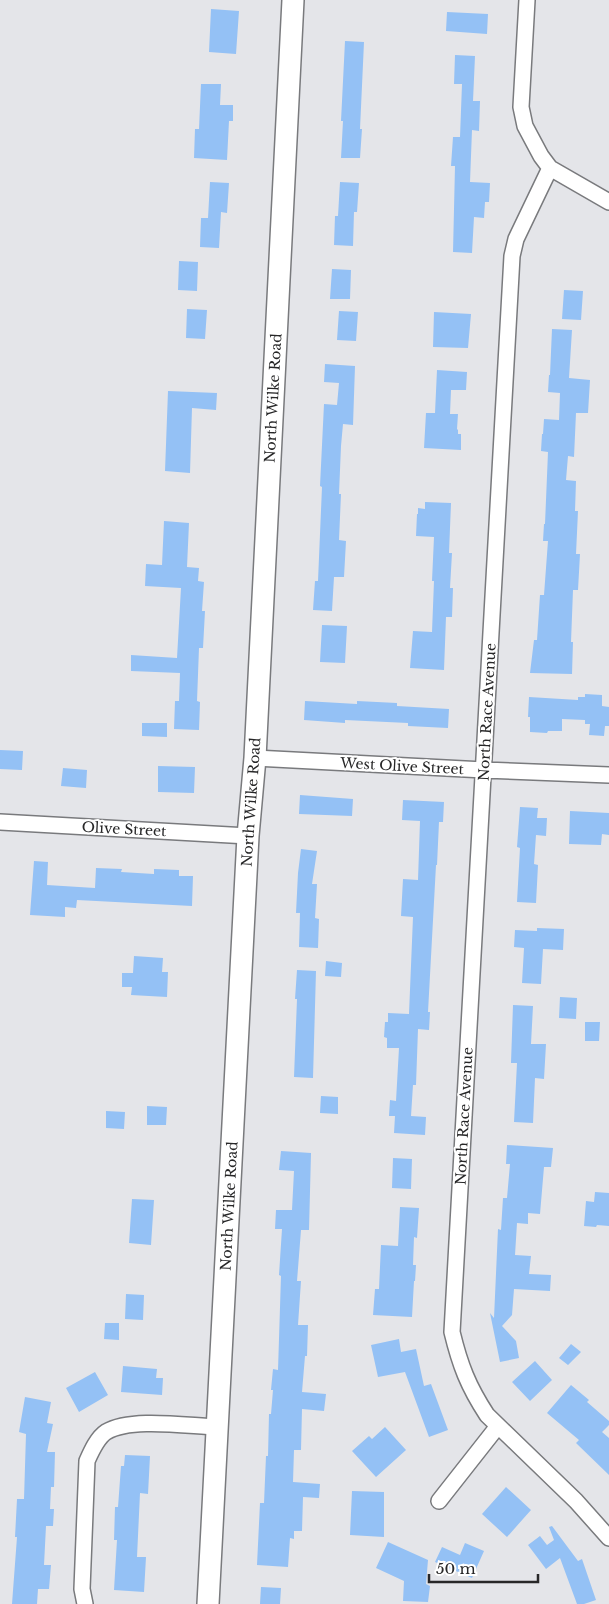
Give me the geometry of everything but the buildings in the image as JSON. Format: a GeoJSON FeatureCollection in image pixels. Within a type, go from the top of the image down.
{"type":"FeatureCollection","features":[{"type":"Feature","properties":{"kind":"street","name":"North Wilke Road"},"geometry":{"type":"LineString","coordinates":[[208,1604],[248,836],[255,758],[293,0]]}},
{"type":"Feature","properties":{"kind":"street"},"geometry":{"type":"LineString","coordinates":[[527,0],[521,107],[525,126],[541,156],[550,168],[609,202]]}},
{"type":"Feature","properties":{"kind":"street","name":"North Race Avenue"},"geometry":{"type":"LineString","coordinates":[[550,168],[516,239],[512,256],[452,1332],[459,1362],[482,1407],[498,1426],[576,1501],[609,1538]]}},
{"type":"Feature","properties":{"kind":"street","name":"West Olive Street"},"geometry":{"type":"LineString","coordinates":[[255,758],[609,775]]}},
{"type":"Feature","properties":{"kind":"street","name":"Olive Street"},"geometry":{"type":"LineString","coordinates":[[0,822],[248,836]]}},
{"type":"Feature","properties":{"kind":"street"},"geometry":{"type":"LineString","coordinates":[[85,1604],[82,1589],[87,1461],[104,1433],[121,1425],[138,1423],[217,1427]]}},
{"type":"Feature","properties":{"kind":"street"},"geometry":{"type":"LineString","coordinates":[[439,1501],[498,1426]]}}]}
